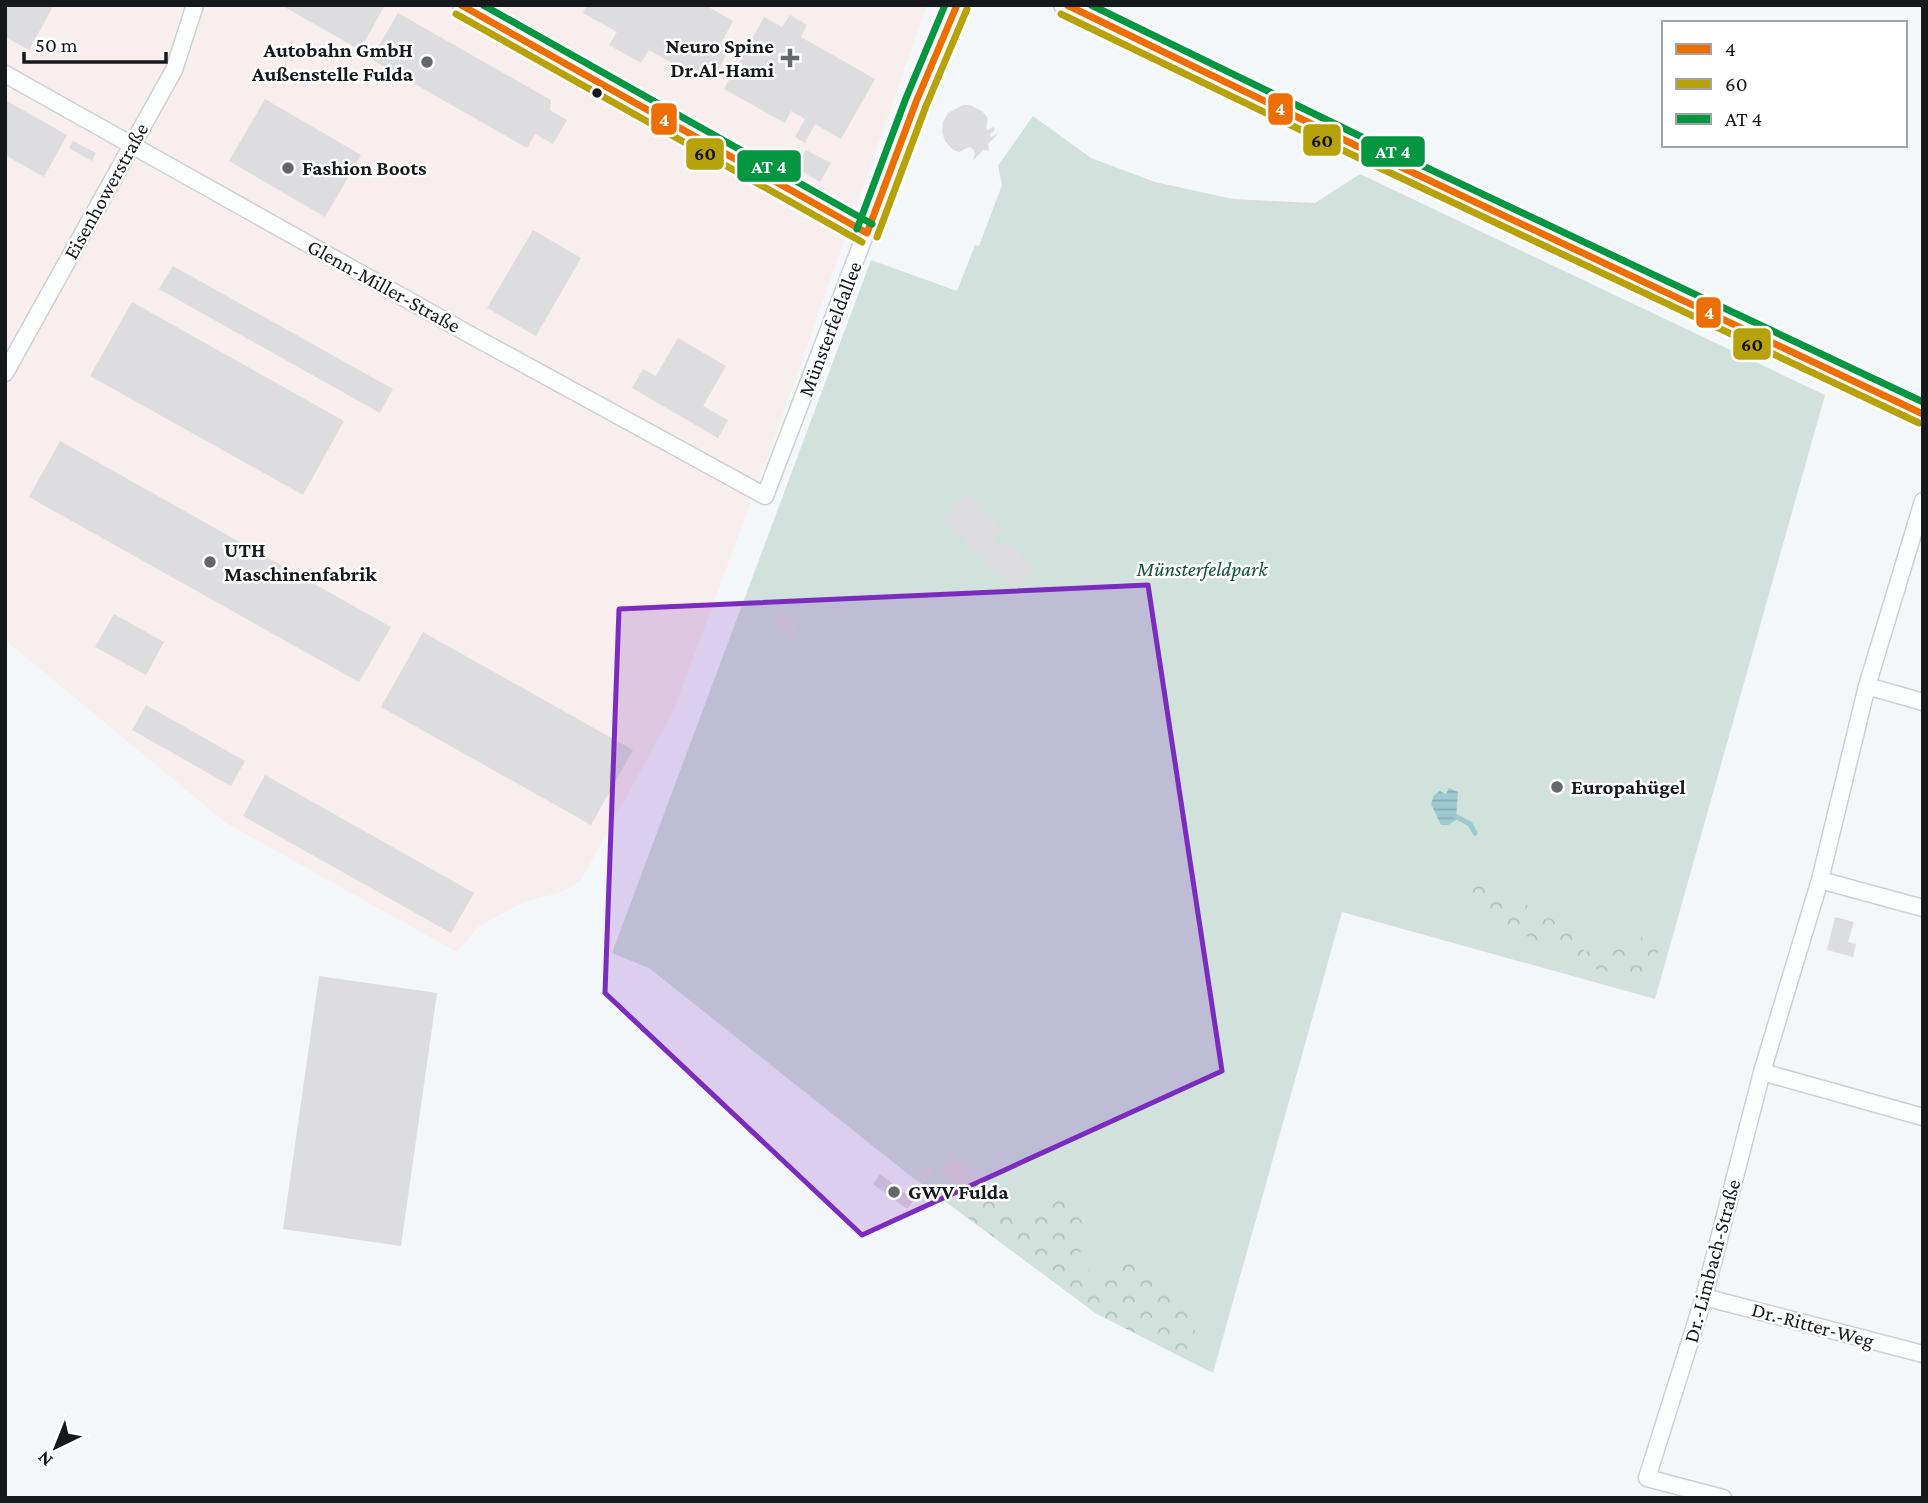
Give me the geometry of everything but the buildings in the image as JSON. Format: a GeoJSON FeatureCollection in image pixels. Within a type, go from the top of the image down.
{"type":"FeatureCollection","features":[{"type":"Feature","properties":{"kind":"main road"},"geometry":{"type":"LineString","coordinates":[[1066,5],[1388,161],[1920,412]]}},
{"type":"Feature","properties":{"kind":"street","name":"Eisenhowerstraße"},"geometry":{"type":"LineString","coordinates":[[5,373],[174,70],[195,5]]}},
{"type":"Feature","properties":{"kind":"street"},"geometry":{"type":"LineString","coordinates":[[461,5],[867,233]]}},
{"type":"Feature","properties":{"kind":"street","name":"Münsterfeldallee"},"geometry":{"type":"LineString","coordinates":[[765,496],[912,113],[957,5]]}},
{"type":"Feature","properties":{"kind":"street","name":"Glenn-Miller-Straße"},"geometry":{"type":"LineString","coordinates":[[5,74],[765,496]]}},
{"type":"Feature","properties":{"kind":"street","name":"Dr.-Limbach-Straße"},"geometry":{"type":"LineString","coordinates":[[1723,1498],[1647,1478],[1704,1297],[1762,1072],[1820,880],[1867,686],[1923,501]]}},
{"type":"Feature","properties":{"kind":"street"},"geometry":{"type":"LineString","coordinates":[[1867,686],[1923,702]]}},
{"type":"Feature","properties":{"kind":"street"},"geometry":{"type":"LineString","coordinates":[[1820,880],[1923,908]]}},
{"type":"Feature","properties":{"kind":"street"},"geometry":{"type":"LineString","coordinates":[[1762,1072],[1923,1116]]}},
{"type":"Feature","properties":{"kind":"street","name":"Dr.-Ritter-Weg"},"geometry":{"type":"LineString","coordinates":[[1704,1297],[1923,1354]]}},
{"type":"Feature","properties":{"kind":"highlighted area"},"geometry":{"type":"Polygon","coordinates":[[[1148,585],[1222,1071],[862,1235],[605,993],[619,609],[1148,585]]]}},
{"type":"Feature","properties":{"kind":"shaded area"},"geometry":{"type":"Polygon","coordinates":[[[5,5],[927,5],[774,440],[673,712],[581,880],[562,892],[524,902],[479,926],[457,952],[226,823],[5,640],[5,5]]]}},
{"type":"Feature","properties":{"kind":"green space","name":"Münsterfeldpark"},"geometry":{"type":"Polygon","coordinates":[[[1033,116],[1091,158],[1155,182],[1233,199],[1315,203],[1360,174],[1825,395],[1655,999],[1342,912],[1213,1373],[1097,1314],[908,1174],[649,968],[612,953],[871,260],[957,291],[975,245],[979,246],[1002,185],[998,166],[1033,116]]]}},
{"type":"Feature","properties":{"kind":"green space"},"geometry":{"type":"Polygon","coordinates":[[[1459,884],[1481,885],[1507,894],[1576,935],[1585,953],[1600,944],[1639,947],[1644,927],[1670,928],[1643,983],[1572,961],[1494,918],[1459,893],[1459,884]]]}},
{"type":"Feature","properties":{"kind":"green space"},"geometry":{"type":"Polygon","coordinates":[[[1048,1196],[1070,1205],[1087,1229],[1076,1267],[1107,1275],[1128,1262],[1161,1281],[1188,1315],[1199,1340],[1190,1361],[1097,1314],[968,1218],[990,1198],[1018,1220],[1035,1203],[1048,1196]]]}},
{"type":"Feature","properties":{"kind":"water"},"geometry":{"type":"Polygon","coordinates":[[[1449,788],[1458,792],[1456,820],[1448,825],[1441,825],[1431,804],[1434,795],[1440,791],[1446,794],[1449,788]]]}},
{"type":"Feature","properties":{"kind":"waterway"},"geometry":{"type":"LineString","coordinates":[[1455,816],[1470,824],[1475,833]]}},
{"type":"Feature","properties":{"kind":"transit line","name":"4"},"geometry":{"type":"LineString","coordinates":[[461,5],[867,233]]}},
{"type":"Feature","properties":{"kind":"transit line"},"geometry":{"type":"LineString","coordinates":[[483,5],[872,224]]}},
{"type":"Feature","properties":{"kind":"transit line"},"geometry":{"type":"LineString","coordinates":[[857,229],[906,98],[945,5]]}},
{"type":"Feature","properties":{"kind":"transit line","name":"4"},"geometry":{"type":"LineString","coordinates":[[867,233],[916,102],[957,5]]}},
{"type":"Feature","properties":{"kind":"transit line","name":"4"},"geometry":{"type":"LineString","coordinates":[[1067,5],[1363,149],[1923,414]]}},
{"type":"Feature","properties":{"kind":"transit line"},"geometry":{"type":"LineString","coordinates":[[1091,5],[1368,140],[1923,402]]}},
{"type":"Feature","properties":{"kind":"transit line","name":"60"},"geometry":{"type":"LineString","coordinates":[[877,237],[926,106],[967,9]]}},
{"type":"Feature","properties":{"kind":"transit line","name":"60"},"geometry":{"type":"LineString","coordinates":[[456,14],[862,242]]}},
{"type":"Feature","properties":{"kind":"transit line","name":"60"},"geometry":{"type":"LineString","coordinates":[[1061,14],[1919,423]]}},
{"type":"Feature","properties":{"kind":"place","name":"Neuro Spine Dr.Al-Hami"},"geometry":{"type":"Point","coordinates":[790,58]}},
{"type":"Feature","properties":{"kind":"place","name":"Autobahn GmbH Außenstelle Fulda"},"geometry":{"type":"Point","coordinates":[427,62]}},
{"type":"Feature","properties":{"kind":"place","name":"Fashion Boots"},"geometry":{"type":"Point","coordinates":[288,168]}},
{"type":"Feature","properties":{"kind":"place","name":"UTH Maschinenfabrik"},"geometry":{"type":"Point","coordinates":[210,562]}},
{"type":"Feature","properties":{"kind":"place","name":"Europahügel"},"geometry":{"type":"Point","coordinates":[1557,787]}},
{"type":"Feature","properties":{"kind":"place","name":"GWV Fulda"},"geometry":{"type":"Point","coordinates":[894,1192]}}]}
